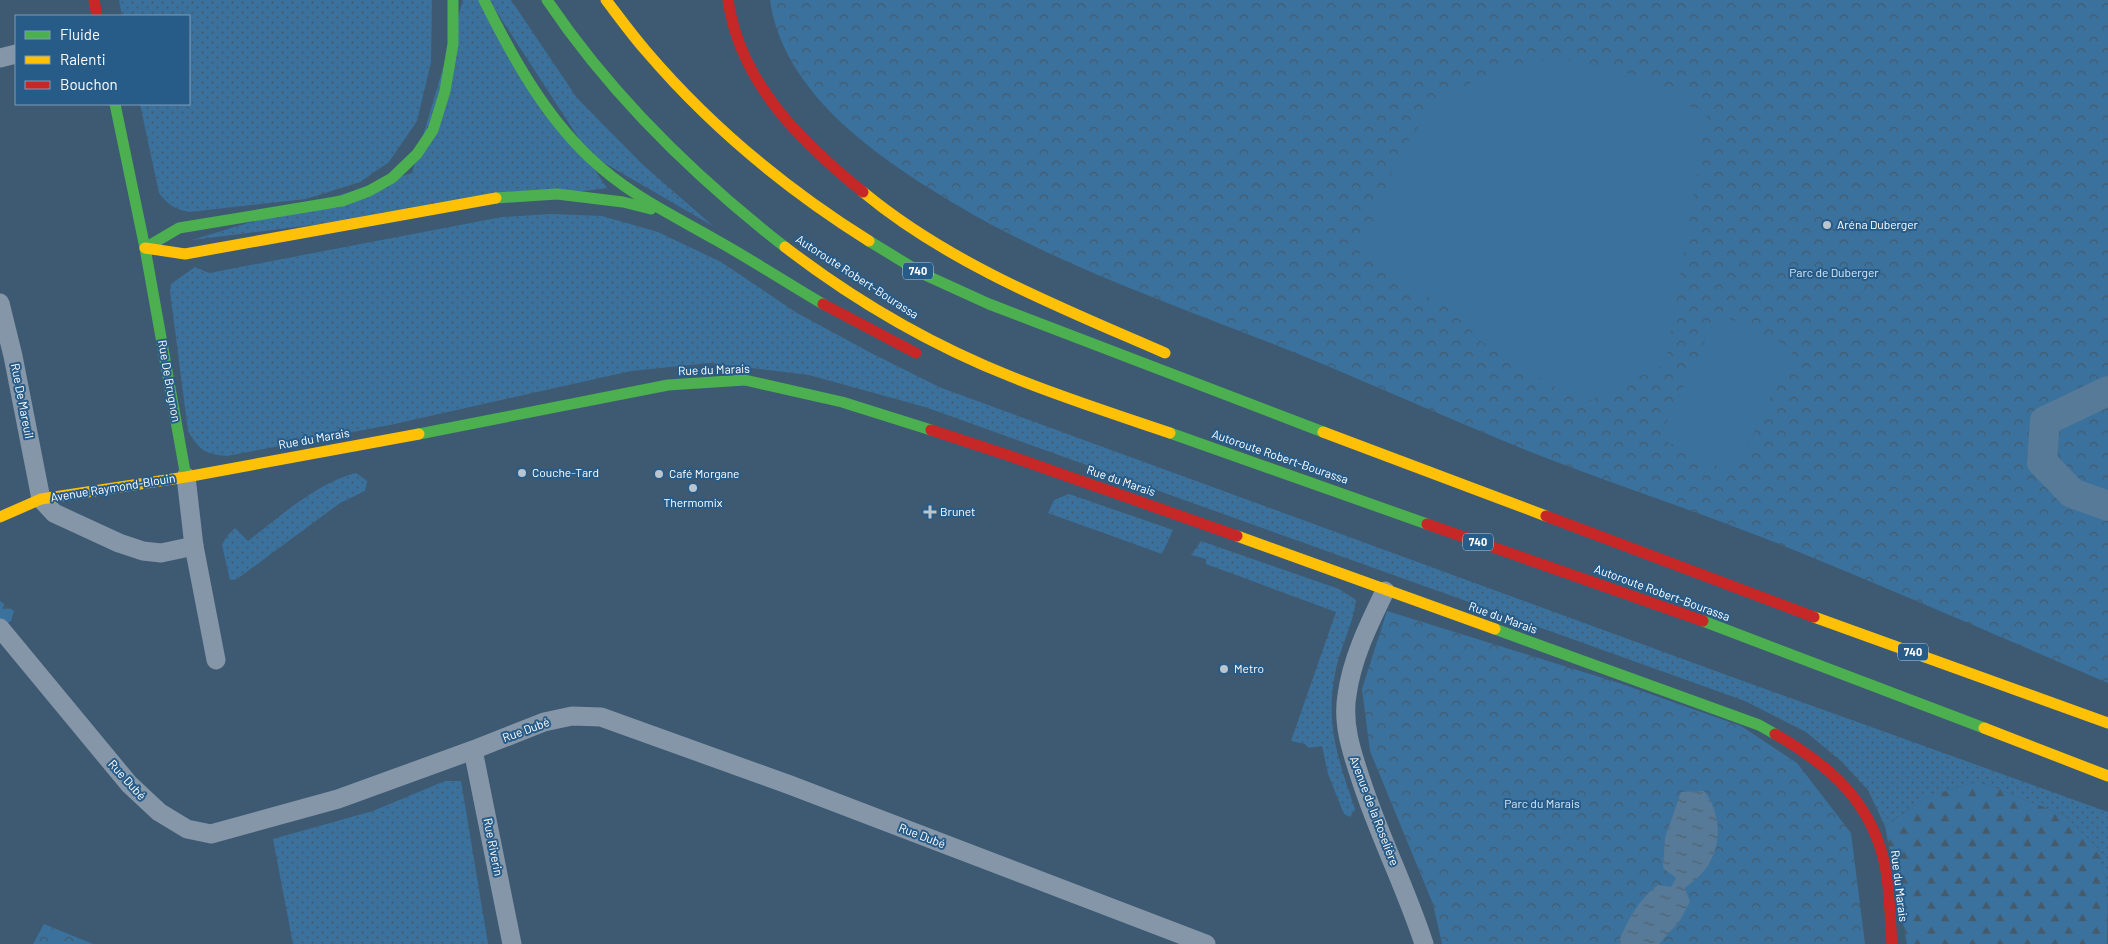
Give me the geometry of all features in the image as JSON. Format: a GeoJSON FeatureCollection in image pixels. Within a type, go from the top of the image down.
{"type":"FeatureCollection","features":[{"type":"Feature","properties":{"kind":"main road"},"geometry":{"type":"LineString","coordinates":[[94,0],[97,15]]}},
{"type":"Feature","properties":{"kind":"main road"},"geometry":{"type":"LineString","coordinates":[[144,248],[179,228],[342,200],[369,192],[392,178],[417,154],[433,130],[445,91],[453,44],[453,0]]}},
{"type":"Feature","properties":{"kind":"main road"},"geometry":{"type":"LineString","coordinates":[[484,0],[504,40],[542,104],[582,150],[618,179],[663,212],[708,235],[870,329],[930,359]]}},
{"type":"Feature","properties":{"kind":"main road","name":"Autoroute Robert-Bourassa"},"geometry":{"type":"LineString","coordinates":[[547,0],[603,76],[670,148],[722,197],[776,242],[900,324],[1011,377],[1755,640],[2108,776]]}},
{"type":"Feature","properties":{"kind":"main road","name":"740"},"geometry":{"type":"LineString","coordinates":[[606,0],[658,64],[701,110],[746,152],[797,192],[855,232],[922,274],[989,304],[1751,594],[2108,724]]}},
{"type":"Feature","properties":{"kind":"main road"},"geometry":{"type":"LineString","coordinates":[[728,0],[730,19],[742,52],[764,94],[787,123],[849,182],[903,223],[960,257],[1036,296],[1173,356]]}},
{"type":"Feature","properties":{"kind":"main road","name":"Rue De Brugnon"},"geometry":{"type":"LineString","coordinates":[[115,105],[186,476]]}},
{"type":"Feature","properties":{"kind":"main road"},"geometry":{"type":"LineString","coordinates":[[144,248],[185,254],[497,198],[557,194],[623,202],[663,212]]}},
{"type":"Feature","properties":{"kind":"main road"},"geometry":{"type":"LineString","coordinates":[[965,370],[1011,377]]}},
{"type":"Feature","properties":{"kind":"main road","name":"Rue du Marais"},"geometry":{"type":"LineString","coordinates":[[186,476],[447,429],[668,385],[746,380],[842,402],[895,417],[1188,518],[1385,591],[1729,713],[1759,726],[1820,762],[1848,789],[1867,817],[1879,843],[1886,872],[1892,944]]}},
{"type":"Feature","properties":{"kind":"main road"},"geometry":{"type":"LineString","coordinates":[[1223,381],[1304,424]]}},
{"type":"Feature","properties":{"kind":"main road","name":"Avenue Raymond-Blouin"},"geometry":{"type":"LineString","coordinates":[[0,517],[41,499],[186,476]]}},
{"type":"Feature","properties":{"kind":"street"},"geometry":{"type":"LineString","coordinates":[[0,58],[15,54]]}},
{"type":"Feature","properties":{"kind":"street","name":"Rue De Mareuil"},"geometry":{"type":"LineString","coordinates":[[0,303],[7,357],[41,499]]}},
{"type":"Feature","properties":{"kind":"street","name":"Rue De Brugnon"},"geometry":{"type":"LineString","coordinates":[[186,476],[194,546],[216,660]]}},
{"type":"Feature","properties":{"kind":"street","name":"Avenue Raymond-Blouin"},"geometry":{"type":"LineString","coordinates":[[41,499],[54,513],[119,543],[142,551],[161,553],[194,546]]}},
{"type":"Feature","properties":{"kind":"street","name":"Avenue de la Roselière"},"geometry":{"type":"LineString","coordinates":[[1385,591],[1370,622],[1352,669],[1347,696],[1346,720],[1352,752],[1370,806],[1414,914],[1424,944]]}},
{"type":"Feature","properties":{"kind":"street","name":"Rue Dubé"},"geometry":{"type":"LineString","coordinates":[[0,628],[129,784],[158,812],[187,829],[211,834],[338,799],[474,750],[544,722],[572,716],[601,717],[799,788],[1206,944]]}},
{"type":"Feature","properties":{"kind":"street","name":"Rue Riverin"},"geometry":{"type":"LineString","coordinates":[[474,750],[512,944]]}},
{"type":"Feature","properties":{"kind":"green space"},"geometry":{"type":"Polygon","coordinates":[[[119,0],[432,0],[431,62],[417,121],[389,162],[360,182],[306,199],[189,212],[180,209],[172,206],[159,193],[140,105],[190,105],[190,15],[122,15],[119,0]]]}},
{"type":"Feature","properties":{"kind":"green space"},"geometry":{"type":"Polygon","coordinates":[[[463,0],[480,0],[607,188],[192,240],[412,173],[463,0]]]}},
{"type":"Feature","properties":{"kind":"green space"},"geometry":{"type":"Polygon","coordinates":[[[489,0],[511,0],[577,98],[642,164],[713,226],[589,154],[489,0]]]}},
{"type":"Feature","properties":{"kind":"green space","name":"Parc de Duberger"},"geometry":{"type":"Polygon","coordinates":[[[770,0],[2108,0],[2108,683],[1829,564],[1757,535],[1528,451],[1279,346],[1125,286],[1025,242],[976,216],[903,171],[852,132],[828,110],[808,86],[790,59],[777,31],[770,0]]]}},
{"type":"Feature","properties":{"kind":"green space"},"geometry":{"type":"Polygon","coordinates":[[[1537,60],[1570,60],[1614,68],[1688,95],[1685,106],[1708,109],[1666,364],[1582,404],[1471,335],[1476,325],[1359,255],[1389,178],[1404,147],[1423,120],[1445,100],[1474,80],[1503,68],[1537,60]]]}},
{"type":"Feature","properties":{"kind":"green space"},"geometry":{"type":"Polygon","coordinates":[[[551,214],[602,216],[658,232],[721,262],[797,313],[939,387],[1754,685],[2108,812],[2108,892],[2098,848],[2065,816],[1979,781],[1927,797],[1885,826],[1868,790],[1841,761],[1806,732],[1745,701],[925,407],[809,375],[709,363],[631,371],[390,425],[227,456],[203,450],[188,431],[170,291],[171,284],[195,267],[209,273],[502,217],[551,214]]]}},
{"type":"Feature","properties":{"kind":"green space"},"geometry":{"type":"Polygon","coordinates":[[[1718,313],[1794,349],[1734,474],[1659,438],[1718,313]]]}},
{"type":"Feature","properties":{"kind":"green space"},"geometry":{"type":"Polygon","coordinates":[[[356,473],[367,481],[365,491],[340,503],[237,579],[230,580],[222,545],[235,528],[248,541],[313,492],[356,473]]]}},
{"type":"Feature","properties":{"kind":"green space"},"geometry":{"type":"Polygon","coordinates":[[[1069,494],[1173,530],[1162,554],[1048,513],[1054,500],[1069,494]]]}},
{"type":"Feature","properties":{"kind":"green space"},"geometry":{"type":"Polygon","coordinates":[[[1201,541],[1339,589],[1356,600],[1337,665],[1332,693],[1335,743],[1355,809],[1350,817],[1344,814],[1328,774],[1322,746],[1308,748],[1305,744],[1291,741],[1336,612],[1206,564],[1206,559],[1191,555],[1201,541]]]}},
{"type":"Feature","properties":{"kind":"green space"},"geometry":{"type":"Polygon","coordinates":[[[0,601],[14,611],[11,621],[6,624],[0,621],[0,601]]]}},
{"type":"Feature","properties":{"kind":"green space","name":"Parc du Marais"},"geometry":{"type":"Polygon","coordinates":[[[1387,611],[1619,683],[1741,726],[1797,763],[1851,833],[1865,944],[1442,944],[1433,904],[1370,751],[1362,689],[1387,611]]]}},
{"type":"Feature","properties":{"kind":"green space"},"geometry":{"type":"Polygon","coordinates":[[[445,781],[461,781],[488,944],[293,944],[273,839],[373,811],[445,781]]]}},
{"type":"Feature","properties":{"kind":"green space"},"geometry":{"type":"Polygon","coordinates":[[[1979,781],[2065,816],[2098,848],[2108,892],[2107,944],[1907,944],[1885,826],[1927,797],[1979,781]]]}},
{"type":"Feature","properties":{"kind":"green space"},"geometry":{"type":"Polygon","coordinates":[[[44,924],[93,944],[33,944],[44,924]]]}},
{"type":"Feature","properties":{"kind":"water"},"geometry":{"type":"Polygon","coordinates":[[[1704,791],[1710,800],[1717,819],[1718,839],[1716,849],[1707,867],[1700,876],[1685,888],[1690,902],[1679,922],[1659,944],[1621,944],[1619,942],[1626,926],[1634,911],[1645,897],[1658,885],[1671,887],[1676,878],[1663,868],[1665,838],[1681,792],[1704,791]]]}},
{"type":"Feature","properties":{"kind":"waterway"},"geometry":{"type":"LineString","coordinates":[[2108,391],[2045,421],[2042,462],[2072,493],[2108,506]]}},
{"type":"Feature","properties":{"kind":"traffic: fast"},"geometry":{"type":"LineString","coordinates":[[145,248],[179,228],[342,201],[369,191],[392,178],[417,154],[433,130],[445,91],[453,44],[453,0]]}},
{"type":"Feature","properties":{"kind":"traffic: fast"},"geometry":{"type":"LineString","coordinates":[[484,0],[517,63],[543,103],[572,140],[589,157],[634,193],[823,304]]}},
{"type":"Feature","properties":{"kind":"traffic: fast"},"geometry":{"type":"LineString","coordinates":[[547,0],[599,69],[656,133],[719,192],[785,247]]}},
{"type":"Feature","properties":{"kind":"traffic: fast"},"geometry":{"type":"LineString","coordinates":[[115,105],[145,248],[186,477]]}},
{"type":"Feature","properties":{"kind":"traffic: fast"},"geometry":{"type":"LineString","coordinates":[[496,198],[557,194],[623,202],[651,209]]}},
{"type":"Feature","properties":{"kind":"traffic: fast"},"geometry":{"type":"LineString","coordinates":[[869,241],[923,274],[989,304],[1323,432]]}},
{"type":"Feature","properties":{"kind":"traffic: fast"},"geometry":{"type":"LineString","coordinates":[[419,434],[668,385],[745,380],[842,402],[931,430]]}},
{"type":"Feature","properties":{"kind":"traffic: fast"},"geometry":{"type":"LineString","coordinates":[[1170,433],[1427,524]]}},
{"type":"Feature","properties":{"kind":"traffic: fast"},"geometry":{"type":"LineString","coordinates":[[1703,621],[1984,728]]}},
{"type":"Feature","properties":{"kind":"traffic: fast"},"geometry":{"type":"LineString","coordinates":[[1495,629],[1759,725],[1775,734]]}},
{"type":"Feature","properties":{"kind":"traffic: slow"},"geometry":{"type":"LineString","coordinates":[[606,0],[641,45],[671,79],[750,155],[808,200],[869,241]]}},
{"type":"Feature","properties":{"kind":"traffic: slow"},"geometry":{"type":"LineString","coordinates":[[863,192],[933,242],[970,263],[1047,302],[1165,353]]}},
{"type":"Feature","properties":{"kind":"traffic: slow"},"geometry":{"type":"LineString","coordinates":[[145,248],[185,254],[496,198]]}},
{"type":"Feature","properties":{"kind":"traffic: slow"},"geometry":{"type":"LineString","coordinates":[[785,247],[866,303],[952,351],[1032,385],[1170,433]]}},
{"type":"Feature","properties":{"kind":"traffic: slow"},"geometry":{"type":"LineString","coordinates":[[1323,432],[1546,516]]}},
{"type":"Feature","properties":{"kind":"traffic: slow"},"geometry":{"type":"LineString","coordinates":[[0,517],[41,499],[186,477],[419,434]]}},
{"type":"Feature","properties":{"kind":"traffic: slow"},"geometry":{"type":"LineString","coordinates":[[1237,536],[1495,629]]}},
{"type":"Feature","properties":{"kind":"traffic: slow"},"geometry":{"type":"LineString","coordinates":[[1814,617],[2108,723]]}},
{"type":"Feature","properties":{"kind":"traffic: slow"},"geometry":{"type":"LineString","coordinates":[[1984,728],[2108,776]]}},
{"type":"Feature","properties":{"kind":"traffic: jam"},"geometry":{"type":"LineString","coordinates":[[94,0],[97,15]]}},
{"type":"Feature","properties":{"kind":"traffic: jam"},"geometry":{"type":"LineString","coordinates":[[728,0],[735,30],[745,58],[760,84],[796,131],[817,153],[863,192]]}},
{"type":"Feature","properties":{"kind":"traffic: jam"},"geometry":{"type":"LineString","coordinates":[[823,304],[916,353]]}},
{"type":"Feature","properties":{"kind":"traffic: jam"},"geometry":{"type":"LineString","coordinates":[[931,430],[1237,536]]}},
{"type":"Feature","properties":{"kind":"traffic: jam"},"geometry":{"type":"LineString","coordinates":[[1546,516],[1814,617]]}},
{"type":"Feature","properties":{"kind":"traffic: jam"},"geometry":{"type":"LineString","coordinates":[[1427,524],[1703,621]]}},
{"type":"Feature","properties":{"kind":"traffic: jam"},"geometry":{"type":"LineString","coordinates":[[1775,734],[1814,759],[1832,774],[1847,789],[1871,826],[1880,847],[1886,871],[1892,944]]}},
{"type":"Feature","properties":{"kind":"place","name":"Aréna Duberger"},"geometry":{"type":"Point","coordinates":[1827,225]}},
{"type":"Feature","properties":{"kind":"place","name":"Couche-Tard"},"geometry":{"type":"Point","coordinates":[522,473]}},
{"type":"Feature","properties":{"kind":"place","name":"Café Morgane"},"geometry":{"type":"Point","coordinates":[659,474]}},
{"type":"Feature","properties":{"kind":"place","name":"Thermomix"},"geometry":{"type":"Point","coordinates":[693,488]}},
{"type":"Feature","properties":{"kind":"place","name":"Brunet"},"geometry":{"type":"Point","coordinates":[930,512]}},
{"type":"Feature","properties":{"kind":"place","name":"Metro"},"geometry":{"type":"Point","coordinates":[1224,669]}}]}
